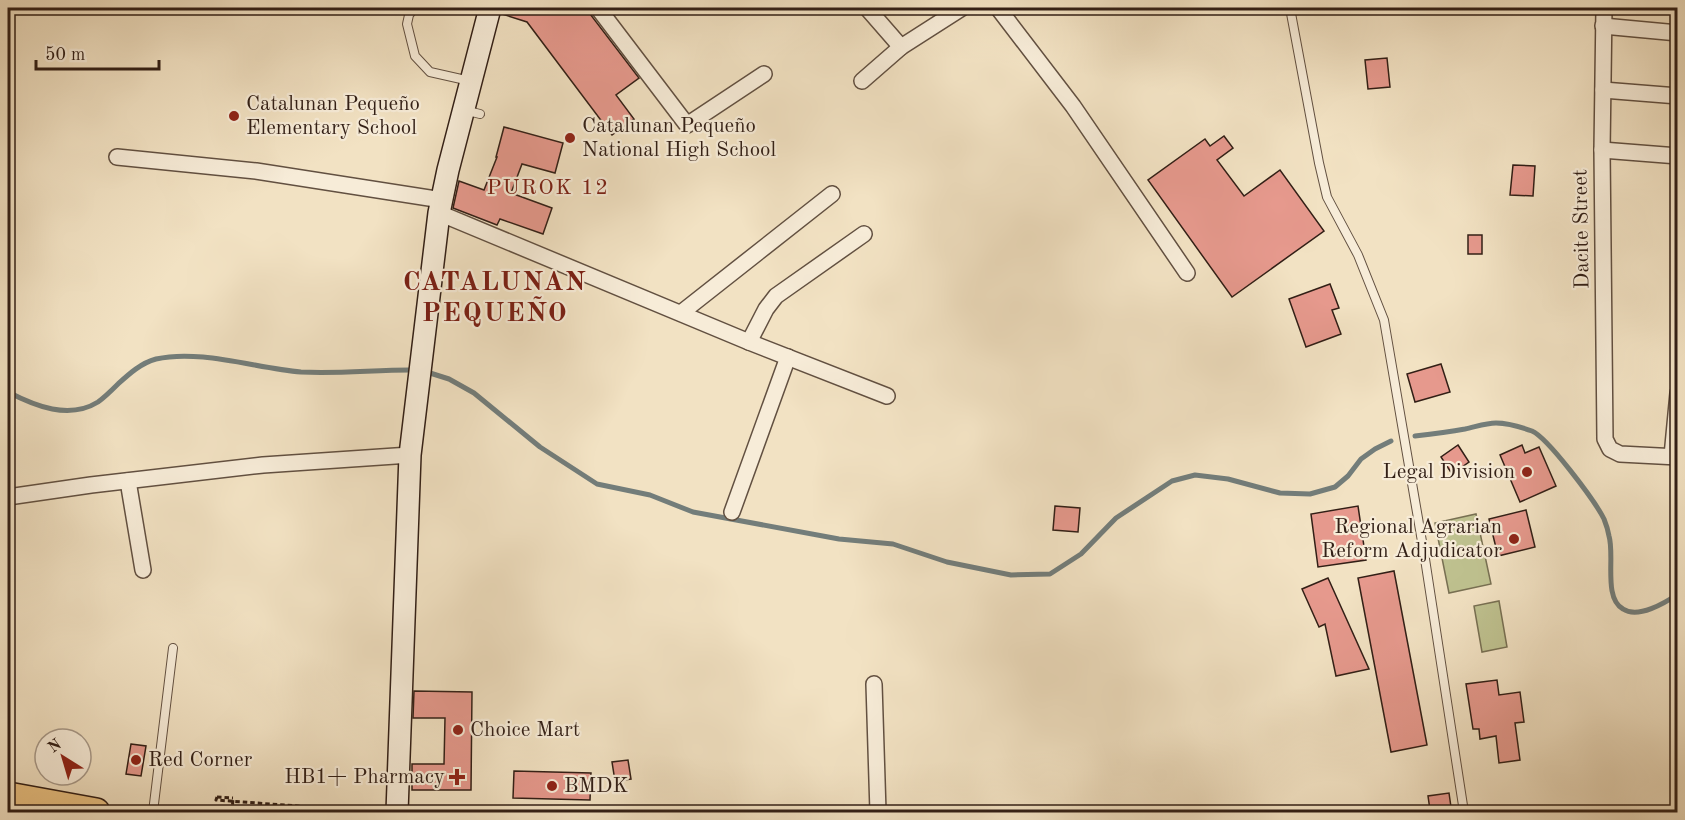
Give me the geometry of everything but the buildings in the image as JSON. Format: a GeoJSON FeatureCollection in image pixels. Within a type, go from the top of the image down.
{"type":"FeatureCollection","features":[{"type":"Feature","properties":{"kind":"highway"},"geometry":{"type":"LineString","coordinates":[[8,796],[82,811]]}},
{"type":"Feature","properties":{"kind":"street"},"geometry":{"type":"LineString","coordinates":[[397,813],[410,455],[441,206],[472,112],[471,82],[490,8]]}},
{"type":"Feature","properties":{"kind":"street"},"geometry":{"type":"LineString","coordinates":[[598,8],[687,126],[764,74]]}},
{"type":"Feature","properties":{"kind":"street"},"geometry":{"type":"LineString","coordinates":[[867,8],[901,47]]}},
{"type":"Feature","properties":{"kind":"street"},"geometry":{"type":"LineString","coordinates":[[862,81],[901,47],[962,8]]}},
{"type":"Feature","properties":{"kind":"street"},"geometry":{"type":"LineString","coordinates":[[998,8],[1073,106],[1187,273]]}},
{"type":"Feature","properties":{"kind":"street","name":"Dacite Street"},"geometry":{"type":"LineString","coordinates":[[1604,8],[1602,150],[1605,439],[1610,449],[1620,454],[1675,457]]}},
{"type":"Feature","properties":{"kind":"street"},"geometry":{"type":"LineString","coordinates":[[1603,26],[1677,33]]}},
{"type":"Feature","properties":{"kind":"street"},"geometry":{"type":"LineString","coordinates":[[1603,90],[1677,96]]}},
{"type":"Feature","properties":{"kind":"street"},"geometry":{"type":"LineString","coordinates":[[1602,150],[1677,156]]}},
{"type":"Feature","properties":{"kind":"street"},"geometry":{"type":"LineString","coordinates":[[117,157],[256,171],[441,206],[681,314],[887,396]]}},
{"type":"Feature","properties":{"kind":"street"},"geometry":{"type":"LineString","coordinates":[[681,314],[832,194]]}},
{"type":"Feature","properties":{"kind":"street"},"geometry":{"type":"LineString","coordinates":[[749,342],[766,309],[776,297],[864,234]]}},
{"type":"Feature","properties":{"kind":"street"},"geometry":{"type":"LineString","coordinates":[[732,512],[788,357]]}},
{"type":"Feature","properties":{"kind":"street"},"geometry":{"type":"LineString","coordinates":[[1675,457],[1677,393]]}},
{"type":"Feature","properties":{"kind":"street"},"geometry":{"type":"LineString","coordinates":[[8,497],[263,465],[410,455]]}},
{"type":"Feature","properties":{"kind":"street"},"geometry":{"type":"LineString","coordinates":[[128,481],[143,570]]}},
{"type":"Feature","properties":{"kind":"street"},"geometry":{"type":"LineString","coordinates":[[874,684],[878,813]]}},
{"type":"Feature","properties":{"kind":"lane"},"geometry":{"type":"LineString","coordinates":[[414,8],[406,24],[415,56],[420,64],[430,72],[471,82]]}},
{"type":"Feature","properties":{"kind":"lane"},"geometry":{"type":"LineString","coordinates":[[1290,8],[1321,172],[1328,196],[1358,255],[1384,320],[1425,558],[1464,813]]}},
{"type":"Feature","properties":{"kind":"lane"},"geometry":{"type":"LineString","coordinates":[[153,813],[173,648]]}},
{"type":"Feature","properties":{"kind":"path"},"geometry":{"type":"LineString","coordinates":[[232,813],[233,798],[217,797],[216,800],[383,813]]}},
{"type":"Feature","properties":{"kind":"green space"},"geometry":{"type":"Polygon","coordinates":[[[1476,514],[1491,584],[1449,593],[1435,523],[1476,514]]]}},
{"type":"Feature","properties":{"kind":"green space"},"geometry":{"type":"Polygon","coordinates":[[[1499,601],[1507,647],[1482,652],[1474,606],[1499,601]]]}},
{"type":"Feature","properties":{"kind":"waterway"},"geometry":{"type":"LineString","coordinates":[[8,392],[52,409],[76,410],[98,402],[145,363],[156,359],[191,356],[301,372],[410,370]]}},
{"type":"Feature","properties":{"kind":"waterway"},"geometry":{"type":"LineString","coordinates":[[430,373],[449,379],[474,393],[540,447],[597,484],[650,495],[693,512],[839,539],[893,544],[947,562],[1011,575],[1050,574],[1081,554],[1116,518],[1172,481],[1195,475],[1228,479],[1280,493],[1310,494],[1335,487],[1348,476],[1361,459],[1391,441]]}},
{"type":"Feature","properties":{"kind":"waterway"},"geometry":{"type":"LineString","coordinates":[[1415,436],[1496,423],[1532,431],[1559,457],[1604,519],[1611,544],[1611,586],[1617,604],[1629,612],[1644,611],[1678,594]]}},
{"type":"Feature","properties":{"kind":"place","name":"Catalunan Pequeño Elementary School"},"geometry":{"type":"Point","coordinates":[234,116]}},
{"type":"Feature","properties":{"kind":"place","name":"Catalunan Pequeño National High School"},"geometry":{"type":"Point","coordinates":[570,138]}},
{"type":"Feature","properties":{"kind":"place","name":"Legal Division"},"geometry":{"type":"Point","coordinates":[1527,472]}},
{"type":"Feature","properties":{"kind":"place","name":"Regional Agrarian Reform Adjudicator"},"geometry":{"type":"Point","coordinates":[1514,539]}},
{"type":"Feature","properties":{"kind":"place","name":"Choice Mart"},"geometry":{"type":"Point","coordinates":[458,730]}},
{"type":"Feature","properties":{"kind":"place","name":"Red Corner"},"geometry":{"type":"Point","coordinates":[136,760]}},
{"type":"Feature","properties":{"kind":"place","name":"HB1+ Pharmacy"},"geometry":{"type":"Point","coordinates":[457,777]}},
{"type":"Feature","properties":{"kind":"place","name":"BMDK"},"geometry":{"type":"Point","coordinates":[552,786]}},
{"type":"Feature","properties":{"kind":"district","name":"PUROK 12"},"geometry":{"type":"Point","coordinates":[548,188]}},
{"type":"Feature","properties":{"kind":"district","name":"CATALUNAN PEQUEÑO"},"geometry":{"type":"Point","coordinates":[495,298]}}]}
